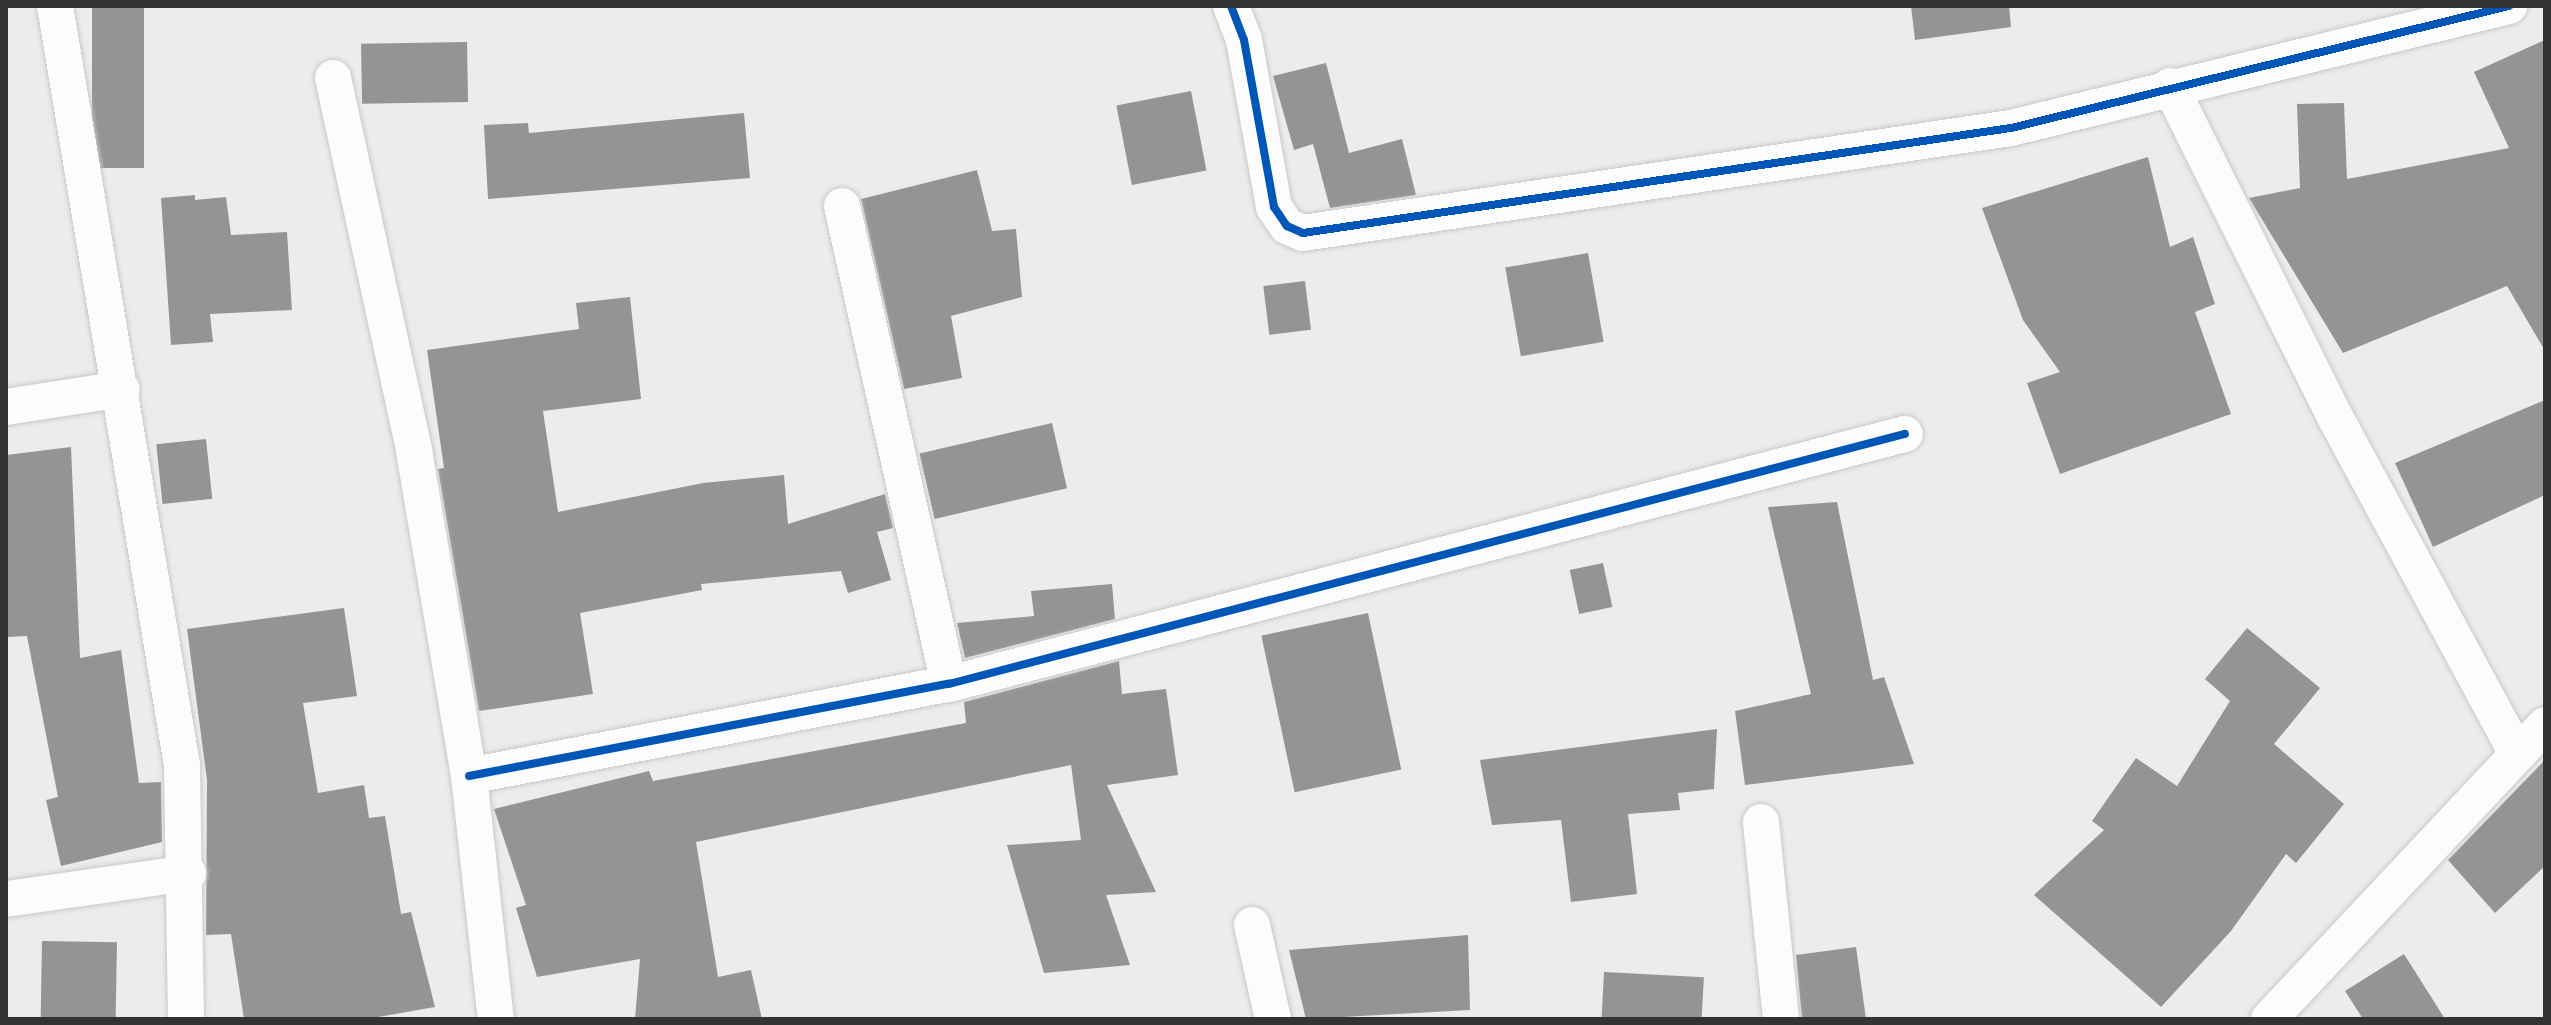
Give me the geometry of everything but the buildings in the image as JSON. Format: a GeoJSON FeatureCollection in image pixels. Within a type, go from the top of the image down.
{"type":"FeatureCollection","features":[{"type":"Feature","properties":{"kind":"street"},"geometry":{"type":"LineString","coordinates":[[55,6],[122,389],[182,765],[188,873],[186,1019]]}},
{"type":"Feature","properties":{"kind":"street"},"geometry":{"type":"LineString","coordinates":[[1231,6],[1244,40],[1274,207],[1287,226],[1303,233],[2011,128],[2170,86],[2509,6]]}},
{"type":"Feature","properties":{"kind":"street"},"geometry":{"type":"LineString","coordinates":[[333,78],[414,451],[469,776],[496,1019]]}},
{"type":"Feature","properties":{"kind":"street"},"geometry":{"type":"LineString","coordinates":[[2170,86],[2335,417],[2517,754]]}},
{"type":"Feature","properties":{"kind":"street"},"geometry":{"type":"LineString","coordinates":[[842,206],[949,684]]}},
{"type":"Feature","properties":{"kind":"street"},"geometry":{"type":"LineString","coordinates":[[6,407],[122,389]]}},
{"type":"Feature","properties":{"kind":"street"},"geometry":{"type":"LineString","coordinates":[[469,776],[949,684],[1905,434]]}},
{"type":"Feature","properties":{"kind":"street"},"geometry":{"type":"LineString","coordinates":[[2269,1019],[2545,725]]}},
{"type":"Feature","properties":{"kind":"street"},"geometry":{"type":"LineString","coordinates":[[1761,822],[1781,1019]]}},
{"type":"Feature","properties":{"kind":"street"},"geometry":{"type":"LineString","coordinates":[[6,899],[188,873]]}},
{"type":"Feature","properties":{"kind":"street"},"geometry":{"type":"LineString","coordinates":[[1252,925],[1273,1019]]}},
{"type":"Feature","properties":{"kind":"cycle path"},"geometry":{"type":"LineString","coordinates":[[1231,6],[1244,40],[1274,207],[1287,226],[1303,233],[2011,128],[2509,6]]}},
{"type":"Feature","properties":{"kind":"cycle path"},"geometry":{"type":"LineString","coordinates":[[469,776],[949,684],[1905,434]]}}]}
